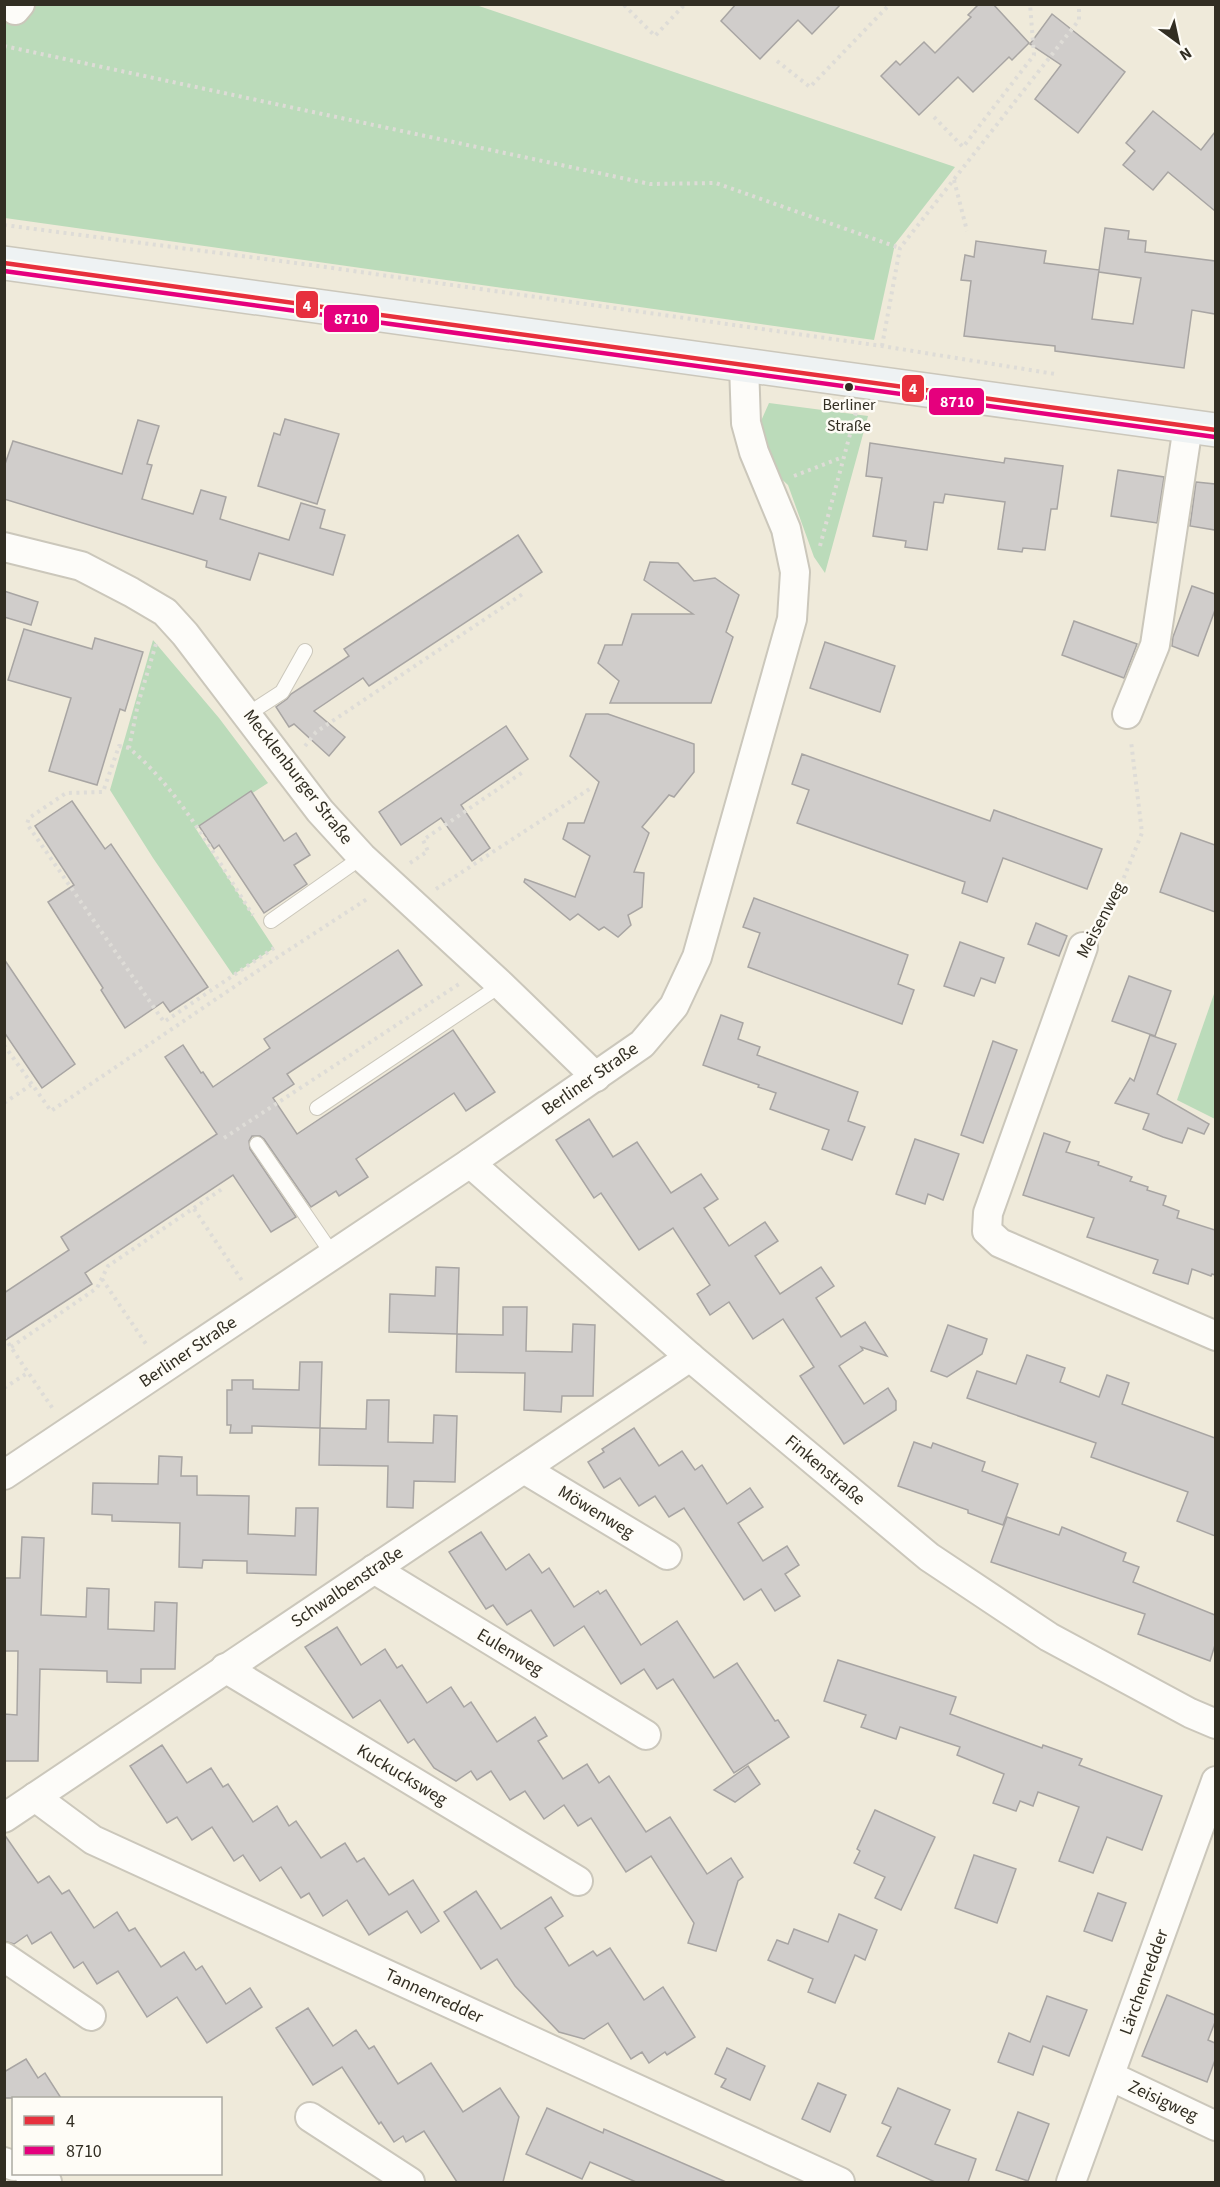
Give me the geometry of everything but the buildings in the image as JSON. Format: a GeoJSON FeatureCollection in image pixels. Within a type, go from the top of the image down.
{"type":"FeatureCollection","features":[{"type":"Feature","properties":{"kind":"main road"},"geometry":{"type":"LineString","coordinates":[[4,263],[1202,428]]}},
{"type":"Feature","properties":{"kind":"street","name":"Berliner Straße"},"geometry":{"type":"LineString","coordinates":[[4,1475],[259,1306],[596,1077],[642,1044],[674,1006],[697,957],[792,619],[795,572],[786,529],[754,452],[746,423],[744,365]]}},
{"type":"Feature","properties":{"kind":"street"},"geometry":{"type":"LineString","coordinates":[[1127,714],[1155,645],[1202,428]]}},
{"type":"Feature","properties":{"kind":"street","name":"Mecklenburger Straße"},"geometry":{"type":"LineString","coordinates":[[4,547],[81,566],[165,612],[248,714],[320,811],[362,857],[396,876],[414,904],[596,1077]]}},
{"type":"Feature","properties":{"kind":"street","name":"Meisenweg"},"geometry":{"type":"LineString","coordinates":[[1083,947],[988,1213],[987,1231],[1000,1243],[1215,1336]]}},
{"type":"Feature","properties":{"kind":"street","name":"Finkenstraße"},"geometry":{"type":"LineString","coordinates":[[470,1163],[690,1357],[929,1557],[1049,1637],[1190,1713],[1215,1724]]}},
{"type":"Feature","properties":{"kind":"street","name":"Schwalbenstraße"},"geometry":{"type":"LineString","coordinates":[[16,1806],[690,1357]]}},
{"type":"Feature","properties":{"kind":"street","name":"Möwenweg"},"geometry":{"type":"LineString","coordinates":[[524,1469],[667,1555]]}},
{"type":"Feature","properties":{"kind":"street","name":"Eulenweg"},"geometry":{"type":"LineString","coordinates":[[374,1569],[646,1735]]}},
{"type":"Feature","properties":{"kind":"street","name":"Kuckucksweg"},"geometry":{"type":"LineString","coordinates":[[225,1668],[578,1881]]}},
{"type":"Feature","properties":{"kind":"street","name":"Lärchenredder"},"geometry":{"type":"LineString","coordinates":[[1071,2182],[1215,1781]]}},
{"type":"Feature","properties":{"kind":"street","name":"Tannenredder"},"geometry":{"type":"LineString","coordinates":[[16,1806],[840,2182]]}},
{"type":"Feature","properties":{"kind":"street"},"geometry":{"type":"LineString","coordinates":[[4,1957],[91,2016]]}},
{"type":"Feature","properties":{"kind":"street","name":"Zeisigweg"},"geometry":{"type":"LineString","coordinates":[[1110,2076],[1215,2126]]}},
{"type":"Feature","properties":{"kind":"street"},"geometry":{"type":"LineString","coordinates":[[310,2117],[410,2182]]}},
{"type":"Feature","properties":{"kind":"street"},"geometry":{"type":"LineString","coordinates":[[31,2175],[47,2182]]}},
{"type":"Feature","properties":{"kind":"lane"},"geometry":{"type":"LineString","coordinates":[[248,714],[282,692],[304,651]]}},
{"type":"Feature","properties":{"kind":"lane"},"geometry":{"type":"LineString","coordinates":[[271,921],[362,857]]}},
{"type":"Feature","properties":{"kind":"lane"},"geometry":{"type":"LineString","coordinates":[[317,1108],[501,985]]}},
{"type":"Feature","properties":{"kind":"lane"},"geometry":{"type":"LineString","coordinates":[[257,1144],[333,1255]]}},
{"type":"Feature","properties":{"kind":"path"},"geometry":{"type":"LineString","coordinates":[[624,5],[655,36],[685,4]]}},
{"type":"Feature","properties":{"kind":"path"},"geometry":{"type":"LineString","coordinates":[[777,61],[810,87],[891,4]]}},
{"type":"Feature","properties":{"kind":"path"},"geometry":{"type":"LineString","coordinates":[[934,117],[963,147],[1035,55],[1030,4]]}},
{"type":"Feature","properties":{"kind":"path"},"geometry":{"type":"LineString","coordinates":[[882,346],[900,248],[1079,20],[1079,4]]}},
{"type":"Feature","properties":{"kind":"path"},"geometry":{"type":"LineString","coordinates":[[4,46],[650,184],[716,183],[900,248]]}},
{"type":"Feature","properties":{"kind":"path"},"geometry":{"type":"LineString","coordinates":[[954,180],[967,231]]}},
{"type":"Feature","properties":{"kind":"path"},"geometry":{"type":"LineString","coordinates":[[4,225],[882,346],[1060,375]]}},
{"type":"Feature","properties":{"kind":"path"},"geometry":{"type":"LineString","coordinates":[[820,548],[856,411]]}},
{"type":"Feature","properties":{"kind":"path"},"geometry":{"type":"LineString","coordinates":[[768,486],[844,457]]}},
{"type":"Feature","properties":{"kind":"path"},"geometry":{"type":"LineString","coordinates":[[289,768],[316,732],[524,593]]}},
{"type":"Feature","properties":{"kind":"path"},"geometry":{"type":"LineString","coordinates":[[129,748],[138,704],[165,612]]}},
{"type":"Feature","properties":{"kind":"path","name":"Meisenweg"},"geometry":{"type":"LineString","coordinates":[[1083,947],[1114,902],[1142,833],[1127,714]]}},
{"type":"Feature","properties":{"kind":"path"},"geometry":{"type":"LineString","coordinates":[[254,918],[171,790],[144,760],[129,748],[119,746],[103,792],[66,793],[29,818],[27,824],[164,1022],[274,948],[281,955]]}},
{"type":"Feature","properties":{"kind":"path"},"geometry":{"type":"LineString","coordinates":[[4,1045],[51,1112],[396,876],[428,851],[423,840],[523,772]]}},
{"type":"Feature","properties":{"kind":"path"},"geometry":{"type":"LineString","coordinates":[[414,904],[591,788]]}},
{"type":"Feature","properties":{"kind":"path"},"geometry":{"type":"LineString","coordinates":[[224,1138],[448,991]]}},
{"type":"Feature","properties":{"kind":"path"},"geometry":{"type":"LineString","coordinates":[[4,1103],[31,1085]]}},
{"type":"Feature","properties":{"kind":"path"},"geometry":{"type":"LineString","coordinates":[[11,1347],[97,1288],[108,1266],[222,1189]]}},
{"type":"Feature","properties":{"kind":"path"},"geometry":{"type":"LineString","coordinates":[[194,1209],[259,1306]]}},
{"type":"Feature","properties":{"kind":"path"},"geometry":{"type":"LineString","coordinates":[[102,1278],[130,1320]]}},
{"type":"Feature","properties":{"kind":"path"},"geometry":{"type":"LineString","coordinates":[[4,1337],[69,1432]]}},
{"type":"Feature","properties":{"kind":"path"},"geometry":{"type":"LineString","coordinates":[[4,1388],[29,1372]]}},
{"type":"Feature","properties":{"kind":"green space"},"geometry":{"type":"Polygon","coordinates":[[[5,5],[476,5],[955,167],[895,244],[874,340],[5,218],[5,5]]]}},
{"type":"Feature","properties":{"kind":"green space"},"geometry":{"type":"Polygon","coordinates":[[[769,403],[868,416],[825,573],[814,557],[788,485],[773,471],[761,421],[769,403]]]}},
{"type":"Feature","properties":{"kind":"green space"},"geometry":{"type":"Polygon","coordinates":[[[153,640],[219,718],[268,783],[196,829],[274,948],[233,975],[153,858],[110,790],[153,640]]]}},
{"type":"Feature","properties":{"kind":"green space"},"geometry":{"type":"Polygon","coordinates":[[[1215,991],[1216,1119],[1177,1100],[1215,991]]]}},
{"type":"Feature","properties":{"kind":"transit line","name":"4"},"geometry":{"type":"LineString","coordinates":[[4,263],[1216,430]]}},
{"type":"Feature","properties":{"kind":"transit line","name":"8710"},"geometry":{"type":"LineString","coordinates":[[4,271],[1215,437]]}},
{"type":"Feature","properties":{"kind":"place","name":"Berliner Straße"},"geometry":{"type":"Point","coordinates":[849,387]}}]}
